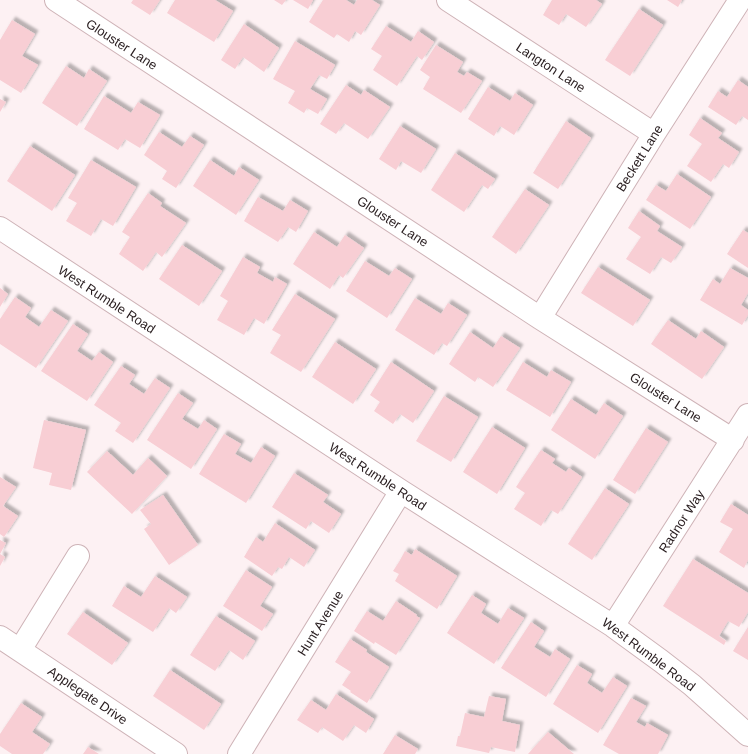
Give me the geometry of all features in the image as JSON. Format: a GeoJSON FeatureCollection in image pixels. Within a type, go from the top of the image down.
{"type":"FeatureCollection","features":[{"type":"Feature","properties":{"kind":"street","name":"Glouster Lane"},"geometry":{"type":"LineString","coordinates":[[56,0],[540,318],[733,440]]}},
{"type":"Feature","properties":{"kind":"street","name":"Langton Lane"},"geometry":{"type":"LineString","coordinates":[[448,0],[654,134]]}},
{"type":"Feature","properties":{"kind":"street","name":"Beckett Lane"},"geometry":{"type":"LineString","coordinates":[[540,318],[654,134],[740,0]]}},
{"type":"Feature","properties":{"kind":"street","name":"West Rumble Road"},"geometry":{"type":"LineString","coordinates":[[0,228],[401,491],[613,626],[661,660],[692,685],[748,735]]}},
{"type":"Feature","properties":{"kind":"street","name":"Radnor Way"},"geometry":{"type":"LineString","coordinates":[[613,626],[748,415]]}},
{"type":"Feature","properties":{"kind":"street","name":"Hunt Avenue"},"geometry":{"type":"LineString","coordinates":[[239,754],[401,491]]}},
{"type":"Feature","properties":{"kind":"street"},"geometry":{"type":"LineString","coordinates":[[20,650],[78,556]]}},
{"type":"Feature","properties":{"kind":"street","name":"Applegate Drive"},"geometry":{"type":"LineString","coordinates":[[0,637],[176,754]]}},
{"type":"Feature","properties":{"kind":"building"},"geometry":{"type":"Polygon","coordinates":[[[133,0],[160,0],[150,15],[131,3],[133,0]]]}},
{"type":"Feature","properties":{"kind":"building"},"geometry":{"type":"Polygon","coordinates":[[[175,0],[215,0],[233,11],[214,42],[167,13],[175,0]]]}},
{"type":"Feature","properties":{"kind":"building"},"geometry":{"type":"Polygon","coordinates":[[[274,0],[286,0],[282,5],[274,0]]]}},
{"type":"Feature","properties":{"kind":"building"},"geometry":{"type":"Polygon","coordinates":[[[293,0],[313,0],[308,9],[293,0]]]}},
{"type":"Feature","properties":{"kind":"building"},"geometry":{"type":"Polygon","coordinates":[[[323,0],[346,0],[354,5],[357,0],[372,0],[380,5],[361,35],[355,31],[349,42],[337,34],[334,38],[309,22],[323,0]]]}},
{"type":"Feature","properties":{"kind":"building"},"geometry":{"type":"Polygon","coordinates":[[[552,0],[596,0],[602,4],[586,27],[566,14],[559,25],[543,15],[552,0]]]}},
{"type":"Feature","properties":{"kind":"building"},"geometry":{"type":"Polygon","coordinates":[[[667,0],[682,0],[678,7],[667,0]]]}},
{"type":"Feature","properties":{"kind":"building"},"geometry":{"type":"Polygon","coordinates":[[[639,9],[663,25],[630,76],[605,60],[639,9]]]}},
{"type":"Feature","properties":{"kind":"building"},"geometry":{"type":"Polygon","coordinates":[[[12,20],[35,34],[22,56],[38,65],[21,93],[0,80],[0,40],[12,20]]]}},
{"type":"Feature","properties":{"kind":"building"},"geometry":{"type":"Polygon","coordinates":[[[244,24],[279,48],[264,72],[243,57],[235,69],[221,60],[244,24]]]}},
{"type":"Feature","properties":{"kind":"building"},"geometry":{"type":"Polygon","coordinates":[[[386,26],[411,42],[418,31],[434,42],[422,60],[417,56],[397,86],[373,70],[382,56],[371,49],[386,26]]]}},
{"type":"Feature","properties":{"kind":"building"},"geometry":{"type":"Polygon","coordinates":[[[295,41],[335,65],[327,79],[319,75],[310,89],[327,99],[318,114],[307,108],[304,113],[288,103],[295,91],[273,79],[295,41]]]}},
{"type":"Feature","properties":{"kind":"building"},"geometry":{"type":"Polygon","coordinates":[[[436,45],[463,62],[457,72],[464,76],[467,72],[482,81],[461,113],[423,89],[430,77],[420,70],[436,45]]]}},
{"type":"Feature","properties":{"kind":"building"},"geometry":{"type":"Polygon","coordinates":[[[66,66],[84,78],[89,69],[107,81],[77,126],[42,103],[66,66]]]}},
{"type":"Feature","properties":{"kind":"building"},"geometry":{"type":"Polygon","coordinates":[[[738,80],[748,87],[748,120],[742,116],[736,125],[708,107],[718,91],[727,97],[738,80]]]}},
{"type":"Feature","properties":{"kind":"building"},"geometry":{"type":"Polygon","coordinates":[[[346,85],[361,95],[364,90],[390,107],[368,139],[344,123],[336,134],[320,124],[346,85]]]}},
{"type":"Feature","properties":{"kind":"building"},"geometry":{"type":"Polygon","coordinates":[[[488,87],[510,101],[515,93],[533,105],[514,135],[500,126],[494,136],[468,119],[488,87]]]}},
{"type":"Feature","properties":{"kind":"building"},"geometry":{"type":"Polygon","coordinates":[[[104,96],[131,113],[138,102],[160,115],[140,148],[125,139],[118,150],[84,129],[104,96]]]}},
{"type":"Feature","properties":{"kind":"building"},"geometry":{"type":"Polygon","coordinates":[[[0,99],[6,102],[0,112],[0,99]]]}},
{"type":"Feature","properties":{"kind":"building"},"geometry":{"type":"Polygon","coordinates":[[[700,118],[722,133],[718,138],[739,152],[729,168],[723,164],[711,182],[687,166],[702,144],[689,135],[700,118]]]}},
{"type":"Feature","properties":{"kind":"building"},"geometry":{"type":"Polygon","coordinates":[[[566,121],[591,138],[558,189],[533,173],[566,121]]]}},
{"type":"Feature","properties":{"kind":"building"},"geometry":{"type":"Polygon","coordinates":[[[400,126],[436,149],[421,173],[401,161],[396,170],[379,159],[400,126]]]}},
{"type":"Feature","properties":{"kind":"building"},"geometry":{"type":"Polygon","coordinates":[[[159,132],[182,147],[190,136],[204,145],[176,188],[162,179],[167,171],[144,155],[159,132]]]}},
{"type":"Feature","properties":{"kind":"building"},"geometry":{"type":"Polygon","coordinates":[[[30,146],[75,175],[52,211],[7,181],[30,146]]]}},
{"type":"Feature","properties":{"kind":"building"},"geometry":{"type":"Polygon","coordinates":[[[455,153],[495,179],[488,189],[482,185],[464,212],[431,190],[455,153]]]}},
{"type":"Feature","properties":{"kind":"building"},"geometry":{"type":"Polygon","coordinates":[[[91,160],[136,187],[113,226],[101,219],[91,236],[66,221],[77,203],[68,198],[91,160]]]}},
{"type":"Feature","properties":{"kind":"building"},"geometry":{"type":"Polygon","coordinates":[[[210,160],[234,176],[239,167],[259,180],[236,215],[193,186],[210,160]]]}},
{"type":"Feature","properties":{"kind":"building"},"geometry":{"type":"Polygon","coordinates":[[[677,174],[711,197],[690,229],[646,200],[656,185],[666,191],[677,174]]]}},
{"type":"Feature","properties":{"kind":"building"},"geometry":{"type":"Polygon","coordinates":[[[525,189],[549,205],[516,254],[492,237],[525,189]]]}},
{"type":"Feature","properties":{"kind":"building"},"geometry":{"type":"Polygon","coordinates":[[[148,193],[162,203],[160,206],[186,223],[162,257],[156,252],[143,271],[119,254],[130,237],[122,232],[148,193]]]}},
{"type":"Feature","properties":{"kind":"building"},"geometry":{"type":"Polygon","coordinates":[[[258,197],[283,211],[290,200],[308,211],[296,232],[288,227],[278,242],[244,221],[258,197]]]}},
{"type":"Feature","properties":{"kind":"building"},"geometry":{"type":"Polygon","coordinates":[[[639,211],[660,226],[657,231],[682,247],[671,263],[661,257],[650,274],[626,259],[641,237],[628,228],[639,211]]]}},
{"type":"Feature","properties":{"kind":"building"},"geometry":{"type":"Polygon","coordinates":[[[743,230],[748,233],[748,268],[727,254],[743,230]]]}},
{"type":"Feature","properties":{"kind":"building"},"geometry":{"type":"Polygon","coordinates":[[[314,232],[337,247],[345,235],[364,248],[343,278],[339,275],[330,289],[293,264],[314,232]]]}},
{"type":"Feature","properties":{"kind":"building"},"geometry":{"type":"Polygon","coordinates":[[[182,245],[222,271],[199,306],[159,279],[182,245]]]}},
{"type":"Feature","properties":{"kind":"building"},"geometry":{"type":"Polygon","coordinates":[[[243,257],[260,267],[257,273],[273,282],[275,277],[287,284],[264,324],[254,318],[244,335],[217,320],[228,301],[220,296],[243,257]]]}},
{"type":"Feature","properties":{"kind":"building"},"geometry":{"type":"Polygon","coordinates":[[[365,261],[389,276],[395,268],[412,279],[387,318],[346,291],[365,261]]]}},
{"type":"Feature","properties":{"kind":"building"},"geometry":{"type":"Polygon","coordinates":[[[598,267],[650,300],[633,326],[581,293],[598,267]]]}},
{"type":"Feature","properties":{"kind":"building"},"geometry":{"type":"Polygon","coordinates":[[[730,268],[748,278],[748,293],[741,305],[748,310],[748,315],[742,325],[700,300],[713,279],[720,284],[730,268]]]}},
{"type":"Feature","properties":{"kind":"building"},"geometry":{"type":"Polygon","coordinates":[[[0,288],[8,294],[0,307],[0,288]]]}},
{"type":"Feature","properties":{"kind":"building"},"geometry":{"type":"Polygon","coordinates":[[[295,294],[335,319],[301,372],[270,353],[281,335],[272,330],[295,294]]]}},
{"type":"Feature","properties":{"kind":"building"},"geometry":{"type":"Polygon","coordinates":[[[15,297],[31,308],[25,317],[39,327],[51,310],[68,321],[36,368],[0,344],[0,319],[15,297]]]}},
{"type":"Feature","properties":{"kind":"building"},"geometry":{"type":"Polygon","coordinates":[[[415,298],[441,314],[448,303],[467,315],[447,346],[442,343],[434,355],[395,330],[415,298]]]}},
{"type":"Feature","properties":{"kind":"building"},"geometry":{"type":"Polygon","coordinates":[[[668,320],[696,339],[701,331],[724,347],[702,379],[651,344],[668,320]]]}},
{"type":"Feature","properties":{"kind":"building"},"geometry":{"type":"Polygon","coordinates":[[[73,324],[88,334],[77,351],[92,361],[99,352],[113,362],[87,401],[41,371],[73,324]]]}},
{"type":"Feature","properties":{"kind":"building"},"geometry":{"type":"Polygon","coordinates":[[[470,332],[493,348],[501,336],[520,348],[493,387],[478,377],[475,382],[449,364],[470,332]]]}},
{"type":"Feature","properties":{"kind":"building"},"geometry":{"type":"Polygon","coordinates":[[[335,342],[376,369],[353,404],[312,377],[335,342]]]}},
{"type":"Feature","properties":{"kind":"building"},"geometry":{"type":"Polygon","coordinates":[[[391,362],[434,391],[413,423],[400,414],[393,424],[374,411],[380,402],[370,395],[391,362]]]}},
{"type":"Feature","properties":{"kind":"building"},"geometry":{"type":"Polygon","coordinates":[[[523,362],[547,377],[551,370],[571,382],[550,417],[506,390],[523,362]]]}},
{"type":"Feature","properties":{"kind":"building"},"geometry":{"type":"Polygon","coordinates":[[[121,366],[135,375],[129,384],[144,394],[155,378],[170,388],[133,443],[115,431],[121,423],[94,405],[121,366]]]}},
{"type":"Feature","properties":{"kind":"building"},"geometry":{"type":"Polygon","coordinates":[[[178,393],[193,403],[182,419],[198,429],[204,420],[217,429],[191,469],[147,440],[178,393]]]}},
{"type":"Feature","properties":{"kind":"building"},"geometry":{"type":"Polygon","coordinates":[[[444,396],[478,417],[451,462],[416,441],[444,396]]]}},
{"type":"Feature","properties":{"kind":"building"},"geometry":{"type":"Polygon","coordinates":[[[571,399],[596,415],[604,403],[623,416],[595,459],[551,430],[571,399]]]}},
{"type":"Feature","properties":{"kind":"building"},"geometry":{"type":"Polygon","coordinates":[[[44,420],[86,430],[71,490],[49,485],[52,473],[33,468],[44,420]]]}},
{"type":"Feature","properties":{"kind":"building"},"geometry":{"type":"Polygon","coordinates":[[[492,427],[525,448],[497,494],[463,472],[492,427]]]}},
{"type":"Feature","properties":{"kind":"building"},"geometry":{"type":"Polygon","coordinates":[[[646,428],[668,442],[635,494],[613,480],[646,428]]]}},
{"type":"Feature","properties":{"kind":"building"},"geometry":{"type":"Polygon","coordinates":[[[224,434],[241,444],[235,454],[251,463],[261,447],[275,456],[246,503],[199,474],[224,434]]]}},
{"type":"Feature","properties":{"kind":"building"},"geometry":{"type":"Polygon","coordinates":[[[541,450],[555,459],[552,463],[566,472],[569,468],[582,477],[558,514],[551,510],[541,526],[514,509],[525,493],[516,487],[541,450]]]}},
{"type":"Feature","properties":{"kind":"building"},"geometry":{"type":"Polygon","coordinates":[[[107,451],[133,475],[148,458],[167,476],[132,514],[87,472],[107,451]]]}},
{"type":"Feature","properties":{"kind":"building"},"geometry":{"type":"Polygon","coordinates":[[[294,473],[328,495],[323,502],[341,514],[329,533],[311,521],[306,529],[272,507],[294,473]]]}},
{"type":"Feature","properties":{"kind":"building"},"geometry":{"type":"Polygon","coordinates":[[[0,477],[16,487],[3,506],[18,516],[4,537],[0,534],[0,477]]]}},
{"type":"Feature","properties":{"kind":"building"},"geometry":{"type":"Polygon","coordinates":[[[605,488],[629,504],[592,560],[568,544],[605,488]]]}},
{"type":"Feature","properties":{"kind":"building"},"geometry":{"type":"Polygon","coordinates":[[[163,495],[198,545],[169,565],[144,529],[151,524],[140,510],[163,495]]]}},
{"type":"Feature","properties":{"kind":"building"},"geometry":{"type":"Polygon","coordinates":[[[731,504],[748,515],[748,560],[744,568],[719,552],[733,529],[720,522],[731,504]]]}},
{"type":"Feature","properties":{"kind":"building"},"geometry":{"type":"Polygon","coordinates":[[[275,523],[315,550],[304,567],[289,557],[282,569],[278,567],[272,576],[244,557],[256,537],[263,542],[275,523]]]}},
{"type":"Feature","properties":{"kind":"building"},"geometry":{"type":"Polygon","coordinates":[[[0,540],[6,543],[0,554],[0,540]]]}},
{"type":"Feature","properties":{"kind":"building"},"geometry":{"type":"Polygon","coordinates":[[[415,549],[457,576],[437,609],[395,581],[399,574],[393,571],[405,551],[412,555],[415,549]]]}},
{"type":"Feature","properties":{"kind":"building"},"geometry":{"type":"Polygon","coordinates":[[[0,554],[5,557],[0,566],[0,554]]]}},
{"type":"Feature","properties":{"kind":"building"},"geometry":{"type":"Polygon","coordinates":[[[693,559],[748,593],[748,612],[739,627],[728,621],[719,636],[726,641],[724,645],[663,606],[693,559]]]}},
{"type":"Feature","properties":{"kind":"building"},"geometry":{"type":"Polygon","coordinates":[[[246,570],[272,587],[260,606],[273,614],[262,631],[223,606],[246,570]]]}},
{"type":"Feature","properties":{"kind":"building"},"geometry":{"type":"Polygon","coordinates":[[[155,576],[187,597],[176,613],[169,608],[153,632],[112,606],[124,586],[141,597],[155,576]]]}},
{"type":"Feature","properties":{"kind":"building"},"geometry":{"type":"Polygon","coordinates":[[[472,595],[486,604],[481,613],[498,624],[508,608],[524,618],[494,664],[447,633],[472,595]]]}},
{"type":"Feature","properties":{"kind":"building"},"geometry":{"type":"Polygon","coordinates":[[[396,601],[420,618],[396,655],[375,642],[374,644],[354,631],[367,611],[383,621],[396,601]]]}},
{"type":"Feature","properties":{"kind":"building"},"geometry":{"type":"Polygon","coordinates":[[[83,612],[128,643],[112,665],[67,634],[83,612]]]}},
{"type":"Feature","properties":{"kind":"building"},"geometry":{"type":"Polygon","coordinates":[[[216,616],[255,641],[243,660],[229,650],[215,671],[190,655],[216,616]]]}},
{"type":"Feature","properties":{"kind":"building"},"geometry":{"type":"Polygon","coordinates":[[[531,622],[544,631],[534,647],[550,657],[555,649],[570,659],[546,697],[501,668],[531,622]]]}},
{"type":"Feature","properties":{"kind":"building"},"geometry":{"type":"Polygon","coordinates":[[[748,627],[748,660],[733,651],[748,627]]]}},
{"type":"Feature","properties":{"kind":"building"},"geometry":{"type":"Polygon","coordinates":[[[350,639],[367,650],[366,652],[389,667],[367,703],[342,685],[351,672],[335,662],[350,639]]]}},
{"type":"Feature","properties":{"kind":"building"},"geometry":{"type":"Polygon","coordinates":[[[577,665],[592,674],[587,683],[602,693],[613,677],[627,686],[598,733],[553,704],[577,665]]]}},
{"type":"Feature","properties":{"kind":"building"},"geometry":{"type":"Polygon","coordinates":[[[170,670],[221,704],[204,730],[153,696],[170,670]]]}},
{"type":"Feature","properties":{"kind":"building"},"geometry":{"type":"Polygon","coordinates":[[[336,694],[374,719],[366,733],[354,725],[343,741],[322,727],[318,733],[297,720],[311,700],[326,710],[336,694]]]}},
{"type":"Feature","properties":{"kind":"building"},"geometry":{"type":"Polygon","coordinates":[[[489,696],[506,699],[502,721],[520,725],[515,752],[491,747],[489,753],[456,746],[458,736],[460,736],[465,713],[484,717],[489,696]]]}},
{"type":"Feature","properties":{"kind":"building"},"geometry":{"type":"Polygon","coordinates":[[[631,698],[646,706],[636,722],[645,727],[647,723],[668,735],[658,754],[619,754],[603,745],[631,698]]]}},
{"type":"Feature","properties":{"kind":"building"},"geometry":{"type":"Polygon","coordinates":[[[21,703],[42,717],[32,732],[50,744],[43,754],[12,754],[0,746],[0,734],[21,703]]]}},
{"type":"Feature","properties":{"kind":"building"},"geometry":{"type":"Polygon","coordinates":[[[548,732],[574,754],[528,754],[548,732]]]}},
{"type":"Feature","properties":{"kind":"building"},"geometry":{"type":"Polygon","coordinates":[[[395,735],[418,749],[415,754],[383,754],[395,735]]]}},
{"type":"Feature","properties":{"kind":"building"},"geometry":{"type":"Polygon","coordinates":[[[88,747],[99,754],[83,754],[88,747]]]}}]}
